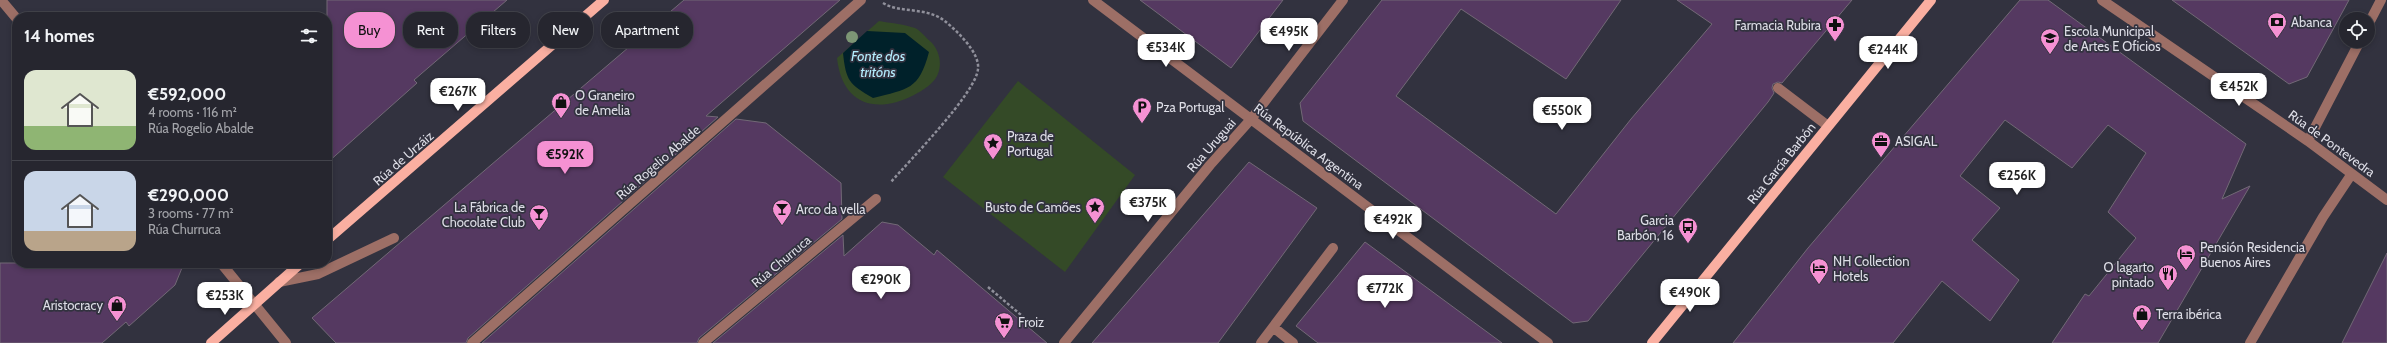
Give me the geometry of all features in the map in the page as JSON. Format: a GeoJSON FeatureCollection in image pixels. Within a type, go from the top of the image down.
{"type":"FeatureCollection","features":[{"type":"Feature","properties":{"kind":"main road","name":"Rúa de Urzáiz"},"geometry":{"type":"LineString","coordinates":[[332,236],[604,0]]}},
{"type":"Feature","properties":{"kind":"main road","name":"Rúa García Barbón"},"geometry":{"type":"LineString","coordinates":[[1652,343],[1931,0]]}},
{"type":"Feature","properties":{"kind":"main road"},"geometry":{"type":"LineString","coordinates":[[212,343],[295,268]]}},
{"type":"Feature","properties":{"kind":"street"},"geometry":{"type":"LineString","coordinates":[[1,0],[12,13]]}},
{"type":"Feature","properties":{"kind":"street","name":"Rúa Rogelio Abalde"},"geometry":{"type":"LineString","coordinates":[[472,343],[861,0]]}},
{"type":"Feature","properties":{"kind":"street","name":"Rúa República Argentina"},"geometry":{"type":"LineString","coordinates":[[1093,0],[1252,118],[1548,343]]}},
{"type":"Feature","properties":{"kind":"street","name":"Rúa Uruguai"},"geometry":{"type":"LineString","coordinates":[[1064,343],[1210,165],[1252,118],[1343,0]]}},
{"type":"Feature","properties":{"kind":"street","name":"Rúa de Pontevedra"},"geometry":{"type":"LineString","coordinates":[[2102,0],[2308,141],[2387,200]]}},
{"type":"Feature","properties":{"kind":"street"},"geometry":{"type":"LineString","coordinates":[[2375,12],[2381,0]]}},
{"type":"Feature","properties":{"kind":"street"},"geometry":{"type":"LineString","coordinates":[[2308,141],[2356,48]]}},
{"type":"Feature","properties":{"kind":"street"},"geometry":{"type":"LineString","coordinates":[[1778,88],[1828,126]]}},
{"type":"Feature","properties":{"kind":"street"},"geometry":{"type":"LineString","coordinates":[[2250,343],[2323,217],[2352,175]]}},
{"type":"Feature","properties":{"kind":"street","name":"Rúa Churruca"},"geometry":{"type":"LineString","coordinates":[[703,343],[876,199]]}},
{"type":"Feature","properties":{"kind":"street"},"geometry":{"type":"LineString","coordinates":[[332,267],[394,238]]}},
{"type":"Feature","properties":{"kind":"street"},"geometry":{"type":"LineString","coordinates":[[1261,343],[1333,248]]}},
{"type":"Feature","properties":{"kind":"street"},"geometry":{"type":"LineString","coordinates":[[225,268],[286,343]]}},
{"type":"Feature","properties":{"kind":"street"},"geometry":{"type":"LineString","coordinates":[[279,282],[318,274],[331,268]]}},
{"type":"Feature","properties":{"kind":"street"},"geometry":{"type":"LineString","coordinates":[[1273,327],[1293,343]]}},
{"type":"Feature","properties":{"kind":"path"},"geometry":{"type":"LineString","coordinates":[[876,199],[968,92],[978,69],[973,51],[946,22],[918,9],[892,8],[878,0]]}},
{"type":"Feature","properties":{"kind":"path"},"geometry":{"type":"LineString","coordinates":[[988,287],[1034,326]]}},
{"type":"Feature","properties":{"kind":"green space","name":"Fonte dos tritóns"},"geometry":{"type":"Polygon","coordinates":[[[879,21],[917,29],[934,45],[940,62],[937,76],[927,87],[900,101],[886,104],[874,104],[863,101],[853,95],[846,86],[840,74],[837,58],[879,21]]]}},
{"type":"Feature","properties":{"kind":"green space"},"geometry":{"type":"Polygon","coordinates":[[[1018,81],[1135,175],[1065,272],[943,177],[1018,81]]]}},
{"type":"Feature","properties":{"kind":"water","name":"Fonte dos tritóns"},"geometry":{"type":"Polygon","coordinates":[[[867,31],[905,33],[929,52],[921,74],[916,81],[903,90],[873,98],[850,81],[847,76],[843,53],[867,31]]]}},
{"type":"Feature","properties":{"kind":"building"},"geometry":{"type":"Polygon","coordinates":[[[327,0],[507,0],[493,12],[466,12],[466,35],[458,42],[458,12],[403,12],[403,48],[451,48],[414,80],[417,83],[332,159],[332,12],[327,12],[327,0]]]}},
{"type":"Feature","properties":{"kind":"building"},"geometry":{"type":"Polygon","coordinates":[[[684,0],[840,0],[706,116],[718,117],[468,338],[466,343],[336,343],[312,318],[628,48],[693,48],[693,12],[670,12],[684,0]]]}},
{"type":"Feature","properties":{"kind":"building"},"geometry":{"type":"Polygon","coordinates":[[[1140,0],[1283,0],[1231,68],[1140,0]]]}},
{"type":"Feature","properties":{"kind":"building"},"geometry":{"type":"Polygon","coordinates":[[[1382,0],[1621,0],[1566,79],[1461,9],[1396,96],[1556,214],[1631,119],[1712,24],[1677,0],[1852,0],[1782,83],[1778,82],[1773,84],[1772,88],[1774,93],[1768,102],[1588,321],[1573,323],[1303,121],[1300,103],[1382,0]]]}},
{"type":"Feature","properties":{"kind":"building"},"geometry":{"type":"Polygon","coordinates":[[[2020,0],[2048,0],[2246,144],[2222,199],[2250,186],[2158,343],[2052,343],[2085,294],[2089,296],[2136,238],[2108,212],[2146,153],[2108,125],[2072,168],[2005,120],[1960,176],[2000,208],[1972,240],[2019,280],[1990,321],[1942,281],[1893,343],[1733,343],[1808,248],[2020,0]]]}},
{"type":"Feature","properties":{"kind":"building","name":"Abanca"},"geometry":{"type":"Polygon","coordinates":[[[2172,0],[2349,0],[2342,12],[2339,12],[2339,18],[2307,77],[2289,84],[2172,0]]]}},
{"type":"Feature","properties":{"kind":"building"},"geometry":{"type":"Polygon","coordinates":[[[736,119],[766,123],[841,183],[842,219],[699,338],[697,343],[482,343],[736,119]]]}},
{"type":"Feature","properties":{"kind":"building"},"geometry":{"type":"Polygon","coordinates":[[[1249,162],[1317,208],[1218,343],[1092,343],[1249,162]]]}},
{"type":"Feature","properties":{"kind":"building"},"geometry":{"type":"Polygon","coordinates":[[[882,222],[898,225],[934,255],[937,250],[1047,343],[713,343],[843,235],[844,256],[882,222]]]}},
{"type":"Feature","properties":{"kind":"building"},"geometry":{"type":"Polygon","coordinates":[[[1365,242],[1502,343],[1318,343],[1296,326],[1365,242]]]}},
{"type":"Feature","properties":{"kind":"building"},"geometry":{"type":"Polygon","coordinates":[[[2387,253],[2387,343],[2342,343],[2387,253]]]}},
{"type":"Feature","properties":{"kind":"building"},"geometry":{"type":"Polygon","coordinates":[[[0,263],[12,263],[12,268],[182,268],[175,285],[129,326],[126,322],[102,343],[0,343],[0,263]]]}},
{"type":"Feature","properties":{"kind":"place","name":"Abanca"},"geometry":{"type":"Point","coordinates":[2277,39]}},
{"type":"Feature","properties":{"kind":"place","name":"Farmacia Rubira"},"geometry":{"type":"Point","coordinates":[1835,42]}},
{"type":"Feature","properties":{"kind":"place","name":"Escola Municipal de Artes E Oficios"},"geometry":{"type":"Point","coordinates":[2050,55]}},
{"type":"Feature","properties":{"kind":"place","name":"O Graneiro de Amelia"},"geometry":{"type":"Point","coordinates":[561,119]}},
{"type":"Feature","properties":{"kind":"place","name":"Pza Portugal"},"geometry":{"type":"Point","coordinates":[1142,124]}},
{"type":"Feature","properties":{"kind":"place","name":"ASIGAL"},"geometry":{"type":"Point","coordinates":[1881,158]}},
{"type":"Feature","properties":{"kind":"place","name":"Praza de Portugal"},"geometry":{"type":"Point","coordinates":[993,160]}},
{"type":"Feature","properties":{"kind":"place","name":"Busto de Camões"},"geometry":{"type":"Point","coordinates":[1095,224]}},
{"type":"Feature","properties":{"kind":"place","name":"Arco da vella"},"geometry":{"type":"Point","coordinates":[782,226]}},
{"type":"Feature","properties":{"kind":"place","name":"La Fábrica de Chocolate Club"},"geometry":{"type":"Point","coordinates":[539,231]}},
{"type":"Feature","properties":{"kind":"place","name":"Garcia Barbón, 16"},"geometry":{"type":"Point","coordinates":[1688,244]}},
{"type":"Feature","properties":{"kind":"place","name":"Pensión Residencia Buenos Aires"},"geometry":{"type":"Point","coordinates":[2186,271]}},
{"type":"Feature","properties":{"kind":"place","name":"NH Collection Hotels"},"geometry":{"type":"Point","coordinates":[1819,285]}},
{"type":"Feature","properties":{"kind":"place","name":"O lagarto pintado"},"geometry":{"type":"Point","coordinates":[2168,291]}},
{"type":"Feature","properties":{"kind":"place","name":"Aristocracy"},"geometry":{"type":"Point","coordinates":[117,322]}},
{"type":"Feature","properties":{"kind":"place","name":"Terra ibérica"},"geometry":{"type":"Point","coordinates":[2142,331]}},
{"type":"Feature","properties":{"kind":"place","name":"Froiz"},"geometry":{"type":"Point","coordinates":[1004,339]}}]}
